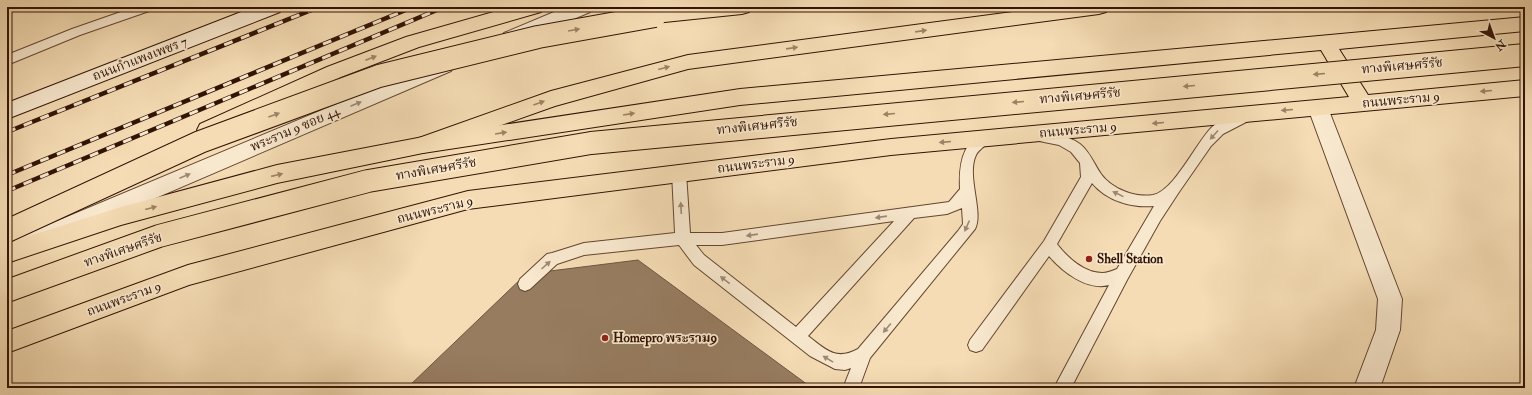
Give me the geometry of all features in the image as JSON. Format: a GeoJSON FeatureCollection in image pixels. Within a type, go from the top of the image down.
{"type":"FeatureCollection","features":[{"type":"Feature","properties":{"kind":"main road"},"geometry":{"type":"LineString","coordinates":[[7,230],[199,134],[334,72],[413,42],[534,7]]}},
{"type":"Feature","properties":{"kind":"main road"},"geometry":{"type":"LineString","coordinates":[[7,230],[200,142],[379,76],[538,37],[655,16],[742,7]]}},
{"type":"Feature","properties":{"kind":"main road"},"geometry":{"type":"LineString","coordinates":[[423,145],[551,99],[688,62],[1099,7]]}},
{"type":"Feature","properties":{"kind":"main road"},"geometry":{"type":"LineString","coordinates":[[7,252],[121,216],[277,174],[423,145],[740,97],[1525,24]]}},
{"type":"Feature","properties":{"kind":"main road"},"geometry":{"type":"LineString","coordinates":[[1326,43],[1363,103]]}},
{"type":"Feature","properties":{"kind":"main road","name":"ทางพิเศษศรีรัช"},"geometry":{"type":"LineString","coordinates":[[7,291],[159,236],[368,181],[591,143],[1525,55]]}},
{"type":"Feature","properties":{"kind":"main road","name":"ถนนพระราม 9"},"geometry":{"type":"LineString","coordinates":[[7,342],[188,276],[468,200],[891,147],[1034,135],[1525,88]]}},
{"type":"Feature","properties":{"kind":"street","name":"ถนนกำแพงเพชร 7"},"geometry":{"type":"LineString","coordinates":[[7,111],[273,7]]}},
{"type":"Feature","properties":{"kind":"street","name":"พระราม 9 ซอย 44"},"geometry":{"type":"LineString","coordinates":[[7,252],[584,7]]}},
{"type":"Feature","properties":{"kind":"street"},"geometry":{"type":"LineString","coordinates":[[1318,108],[1390,299],[1388,330],[1367,388]]}},
{"type":"Feature","properties":{"kind":"lane"},"geometry":{"type":"LineString","coordinates":[[7,60],[76,32],[148,7]]}},
{"type":"Feature","properties":{"kind":"lane"},"geometry":{"type":"LineString","coordinates":[[1062,388],[1122,275],[1155,217],[1218,130],[1247,114]]}},
{"type":"Feature","properties":{"kind":"lane"},"geometry":{"type":"LineString","coordinates":[[1034,135],[1060,140],[1072,145],[1087,162],[1098,180],[1107,188],[1135,202],[1161,200],[1173,191]]}},
{"type":"Feature","properties":{"kind":"lane"},"geometry":{"type":"LineString","coordinates":[[851,388],[864,354],[970,225],[966,175],[970,153],[984,139]]}},
{"type":"Feature","properties":{"kind":"lane"},"geometry":{"type":"LineString","coordinates":[[976,345],[1049,245],[1088,178],[1087,162]]}},
{"type":"Feature","properties":{"kind":"lane"},"geometry":{"type":"LineString","coordinates":[[679,173],[683,239],[699,260],[816,351],[836,363],[850,362],[864,354]]}},
{"type":"Feature","properties":{"kind":"lane"},"geometry":{"type":"LineString","coordinates":[[517,291],[552,260],[584,249],[657,240],[722,239],[910,213],[951,209],[960,201],[967,191]]}},
{"type":"Feature","properties":{"kind":"lane"},"geometry":{"type":"LineString","coordinates":[[798,337],[910,213]]}},
{"type":"Feature","properties":{"kind":"lane"},"geometry":{"type":"LineString","coordinates":[[1049,245],[1058,257],[1065,263],[1089,277],[1100,280],[1122,275]]}},
{"type":"Feature","properties":{"kind":"building","name":"Homepro พระราม9"},"geometry":{"type":"Polygon","coordinates":[[[638,260],[812,388],[407,388],[526,274],[638,260]]]}},
{"type":"Feature","properties":{"kind":"railway"},"geometry":{"type":"LineString","coordinates":[[7,132],[319,7]]}},
{"type":"Feature","properties":{"kind":"railway"},"geometry":{"type":"LineString","coordinates":[[7,175],[413,7]]}},
{"type":"Feature","properties":{"kind":"railway"},"geometry":{"type":"LineString","coordinates":[[7,191],[444,7]]}},
{"type":"Feature","properties":{"kind":"place","name":"Shell Station"},"geometry":{"type":"Point","coordinates":[1089,259]}},
{"type":"Feature","properties":{"kind":"place","name":"Homepro พระราม9"},"geometry":{"type":"Point","coordinates":[605,338]}}]}
